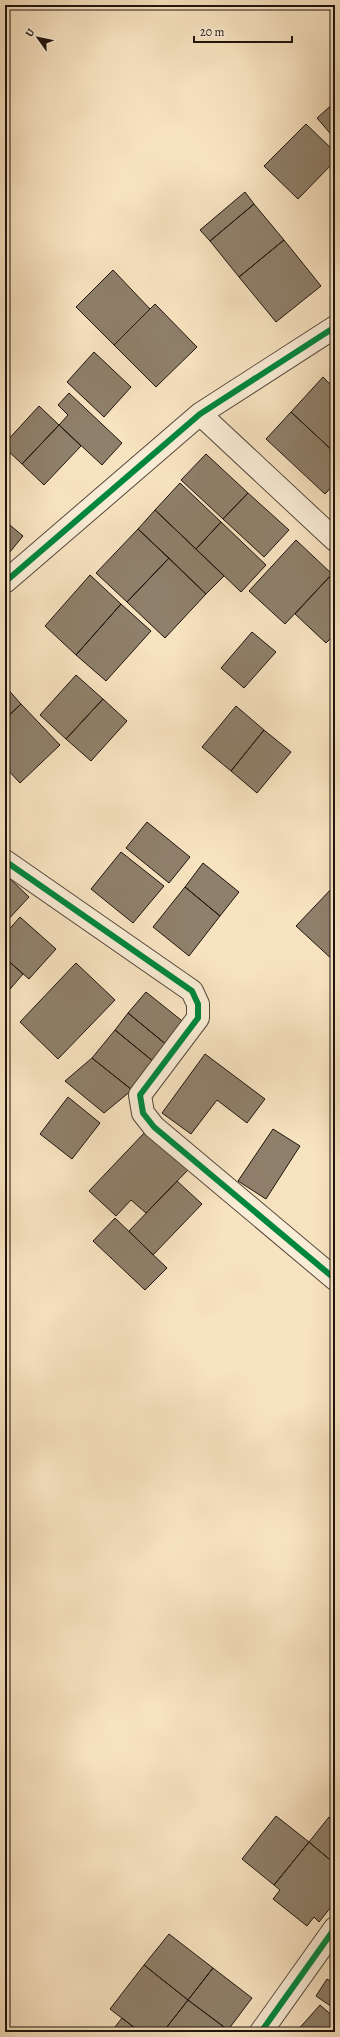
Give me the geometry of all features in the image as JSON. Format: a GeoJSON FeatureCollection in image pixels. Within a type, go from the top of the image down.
{"type":"FeatureCollection","features":[{"type":"Feature","properties":{"kind":"street"},"geometry":{"type":"LineString","coordinates":[[5,582],[200,414],[335,327]]}},
{"type":"Feature","properties":{"kind":"street"},"geometry":{"type":"LineString","coordinates":[[200,414],[335,540]]}},
{"type":"Feature","properties":{"kind":"street"},"geometry":{"type":"LineString","coordinates":[[5,861],[192,991],[198,1004],[198,1018],[140,1095],[143,1112],[154,1127],[335,1279]]}},
{"type":"Feature","properties":{"kind":"street"},"geometry":{"type":"LineString","coordinates":[[261,2032],[335,1928]]}},
{"type":"Feature","properties":{"kind":"building"},"geometry":{"type":"Polygon","coordinates":[[[335,102],[335,139],[317,118],[335,102]]]}},
{"type":"Feature","properties":{"kind":"building"},"geometry":{"type":"Polygon","coordinates":[[[306,124],[335,152],[335,161],[298,199],[264,166],[306,124]]]}},
{"type":"Feature","properties":{"kind":"building"},"geometry":{"type":"Polygon","coordinates":[[[245,192],[254,204],[210,241],[200,230],[245,192]]]}},
{"type":"Feature","properties":{"kind":"building"},"geometry":{"type":"Polygon","coordinates":[[[254,204],[284,240],[239,277],[210,241],[254,204]]]}},
{"type":"Feature","properties":{"kind":"building"},"geometry":{"type":"Polygon","coordinates":[[[284,240],[321,286],[276,322],[239,277],[284,240]]]}},
{"type":"Feature","properties":{"kind":"building"},"geometry":{"type":"Polygon","coordinates":[[[113,270],[150,309],[114,345],[76,307],[113,270]]]}},
{"type":"Feature","properties":{"kind":"building"},"geometry":{"type":"Polygon","coordinates":[[[155,304],[197,347],[156,387],[114,345],[155,304]]]}},
{"type":"Feature","properties":{"kind":"building"},"geometry":{"type":"Polygon","coordinates":[[[94,352],[131,387],[104,417],[67,382],[94,352]]]}},
{"type":"Feature","properties":{"kind":"building"},"geometry":{"type":"Polygon","coordinates":[[[323,377],[335,389],[335,453],[291,412],[323,377]]]}},
{"type":"Feature","properties":{"kind":"building"},"geometry":{"type":"Polygon","coordinates":[[[69,393],[122,443],[102,465],[59,425],[68,415],[58,405],[69,393]]]}},
{"type":"Feature","properties":{"kind":"building"},"geometry":{"type":"Polygon","coordinates":[[[39,406],[59,425],[22,464],[5,448],[5,443],[39,406]]]}},
{"type":"Feature","properties":{"kind":"building"},"geometry":{"type":"Polygon","coordinates":[[[291,412],[335,453],[335,483],[325,494],[266,439],[291,412]]]}},
{"type":"Feature","properties":{"kind":"building"},"geometry":{"type":"Polygon","coordinates":[[[59,425],[81,446],[44,485],[22,464],[59,425]]]}},
{"type":"Feature","properties":{"kind":"building"},"geometry":{"type":"Polygon","coordinates":[[[206,454],[248,493],[223,519],[181,480],[206,454]]]}},
{"type":"Feature","properties":{"kind":"building"},"geometry":{"type":"Polygon","coordinates":[[[180,483],[221,522],[196,549],[155,510],[180,483]]]}},
{"type":"Feature","properties":{"kind":"building"},"geometry":{"type":"Polygon","coordinates":[[[248,493],[289,530],[264,557],[223,519],[248,493]]]}},
{"type":"Feature","properties":{"kind":"building"},"geometry":{"type":"Polygon","coordinates":[[[155,510],[224,576],[206,594],[138,529],[155,510]]]}},
{"type":"Feature","properties":{"kind":"building"},"geometry":{"type":"Polygon","coordinates":[[[5,521],[23,536],[5,558],[5,521]]]}},
{"type":"Feature","properties":{"kind":"building"},"geometry":{"type":"Polygon","coordinates":[[[221,522],[266,565],[241,592],[196,549],[221,522]]]}},
{"type":"Feature","properties":{"kind":"building"},"geometry":{"type":"Polygon","coordinates":[[[138,529],[169,558],[127,602],[96,573],[138,529]]]}},
{"type":"Feature","properties":{"kind":"building"},"geometry":{"type":"Polygon","coordinates":[[[296,540],[332,574],[285,624],[249,591],[296,540]]]}},
{"type":"Feature","properties":{"kind":"building"},"geometry":{"type":"Polygon","coordinates":[[[169,558],[206,594],[165,638],[127,602],[169,558]]]}},
{"type":"Feature","properties":{"kind":"building"},"geometry":{"type":"Polygon","coordinates":[[[332,574],[335,577],[335,634],[326,643],[295,614],[332,574]]]}},
{"type":"Feature","properties":{"kind":"building"},"geometry":{"type":"Polygon","coordinates":[[[90,575],[121,604],[76,655],[45,626],[90,575]]]}},
{"type":"Feature","properties":{"kind":"building"},"geometry":{"type":"Polygon","coordinates":[[[121,604],[151,631],[106,681],[76,655],[121,604]]]}},
{"type":"Feature","properties":{"kind":"building"},"geometry":{"type":"Polygon","coordinates":[[[252,632],[276,652],[244,688],[221,668],[252,632]]]}},
{"type":"Feature","properties":{"kind":"building"},"geometry":{"type":"Polygon","coordinates":[[[76,675],[103,699],[66,739],[40,715],[76,675]]]}},
{"type":"Feature","properties":{"kind":"building"},"geometry":{"type":"Polygon","coordinates":[[[5,686],[21,704],[5,719],[5,686]]]}},
{"type":"Feature","properties":{"kind":"building"},"geometry":{"type":"Polygon","coordinates":[[[103,699],[127,721],[91,761],[66,739],[103,699]]]}},
{"type":"Feature","properties":{"kind":"building"},"geometry":{"type":"Polygon","coordinates":[[[21,704],[60,745],[20,783],[5,767],[5,719],[21,704]]]}},
{"type":"Feature","properties":{"kind":"building"},"geometry":{"type":"Polygon","coordinates":[[[236,706],[264,730],[231,771],[202,747],[236,706]]]}},
{"type":"Feature","properties":{"kind":"building"},"geometry":{"type":"Polygon","coordinates":[[[264,730],[291,752],[257,793],[231,771],[264,730]]]}},
{"type":"Feature","properties":{"kind":"building"},"geometry":{"type":"Polygon","coordinates":[[[147,822],[190,857],[169,883],[126,848],[147,822]]]}},
{"type":"Feature","properties":{"kind":"building"},"geometry":{"type":"Polygon","coordinates":[[[121,852],[164,886],[133,923],[91,889],[121,852]]]}},
{"type":"Feature","properties":{"kind":"building"},"geometry":{"type":"Polygon","coordinates":[[[203,863],[239,892],[220,916],[185,887],[203,863]]]}},
{"type":"Feature","properties":{"kind":"building"},"geometry":{"type":"Polygon","coordinates":[[[5,874],[29,897],[5,923],[5,874]]]}},
{"type":"Feature","properties":{"kind":"building"},"geometry":{"type":"Polygon","coordinates":[[[335,885],[335,962],[296,926],[335,885]]]}},
{"type":"Feature","properties":{"kind":"building"},"geometry":{"type":"Polygon","coordinates":[[[185,887],[220,916],[189,956],[153,927],[185,887]]]}},
{"type":"Feature","properties":{"kind":"building"},"geometry":{"type":"Polygon","coordinates":[[[20,917],[56,949],[29,979],[5,958],[5,934],[20,917]]]}},
{"type":"Feature","properties":{"kind":"building"},"geometry":{"type":"Polygon","coordinates":[[[5,958],[23,974],[5,995],[5,958]]]}},
{"type":"Feature","properties":{"kind":"building"},"geometry":{"type":"Polygon","coordinates":[[[76,963],[115,1000],[58,1059],[20,1022],[76,963]]]}},
{"type":"Feature","properties":{"kind":"building"},"geometry":{"type":"Polygon","coordinates":[[[146,992],[186,1024],[168,1046],[128,1013],[146,992]]]}},
{"type":"Feature","properties":{"kind":"building"},"geometry":{"type":"Polygon","coordinates":[[[128,1013],[168,1046],[154,1062],[115,1030],[128,1013]]]}},
{"type":"Feature","properties":{"kind":"building"},"geometry":{"type":"Polygon","coordinates":[[[115,1030],[154,1062],[132,1090],[92,1058],[115,1030]]]}},
{"type":"Feature","properties":{"kind":"building"},"geometry":{"type":"Polygon","coordinates":[[[205,1054],[265,1099],[247,1123],[217,1100],[191,1134],[162,1113],[205,1054]]]}},
{"type":"Feature","properties":{"kind":"building"},"geometry":{"type":"Polygon","coordinates":[[[92,1058],[132,1090],[104,1113],[65,1081],[92,1058]]]}},
{"type":"Feature","properties":{"kind":"building"},"geometry":{"type":"Polygon","coordinates":[[[68,1097],[100,1123],[72,1159],[40,1134],[68,1097]]]}},
{"type":"Feature","properties":{"kind":"building"},"geometry":{"type":"Polygon","coordinates":[[[273,1129],[300,1146],[266,1199],[238,1181],[273,1129]]]}},
{"type":"Feature","properties":{"kind":"building"},"geometry":{"type":"Polygon","coordinates":[[[147,1130],[188,1170],[146,1213],[131,1200],[116,1216],[89,1191],[147,1130]]]}},
{"type":"Feature","properties":{"kind":"building"},"geometry":{"type":"Polygon","coordinates":[[[177,1181],[202,1204],[153,1255],[129,1231],[177,1181]]]}},
{"type":"Feature","properties":{"kind":"building"},"geometry":{"type":"Polygon","coordinates":[[[115,1218],[167,1268],[145,1290],[93,1241],[115,1218]]]}},
{"type":"Feature","properties":{"kind":"building"},"geometry":{"type":"Polygon","coordinates":[[[276,1816],[309,1842],[274,1885],[242,1859],[276,1816]]]}},
{"type":"Feature","properties":{"kind":"building"},"geometry":{"type":"Polygon","coordinates":[[[329,1817],[335,1822],[335,1864],[309,1842],[329,1817]]]}},
{"type":"Feature","properties":{"kind":"building"},"geometry":{"type":"Polygon","coordinates":[[[309,1842],[335,1864],[335,1902],[319,1922],[314,1917],[307,1926],[273,1899],[280,1890],[274,1885],[309,1842]]]}},
{"type":"Feature","properties":{"kind":"building"},"geometry":{"type":"Polygon","coordinates":[[[169,1934],[213,1968],[188,2000],[144,1965],[169,1934]]]}},
{"type":"Feature","properties":{"kind":"building"},"geometry":{"type":"Polygon","coordinates":[[[144,1965],[188,2000],[163,2032],[140,2032],[110,2009],[144,1965]]]}},
{"type":"Feature","properties":{"kind":"building"},"geometry":{"type":"Polygon","coordinates":[[[213,1968],[252,1998],[228,2030],[188,2000],[213,1968]]]}},
{"type":"Feature","properties":{"kind":"building"},"geometry":{"type":"Polygon","coordinates":[[[327,1979],[335,1984],[335,2009],[316,1996],[327,1979]]]}},
{"type":"Feature","properties":{"kind":"building"},"geometry":{"type":"Polygon","coordinates":[[[188,2000],[228,2030],[227,2032],[163,2032],[188,2000]]]}},
{"type":"Feature","properties":{"kind":"building"},"geometry":{"type":"Polygon","coordinates":[[[320,2005],[335,2018],[335,2032],[296,2032],[320,2005]]]}},
{"type":"Feature","properties":{"kind":"building"},"geometry":{"type":"Polygon","coordinates":[[[122,2018],[140,2032],[111,2032],[122,2018]]]}},
{"type":"Feature","properties":{"kind":"cycle path"},"geometry":{"type":"LineString","coordinates":[[5,582],[200,414],[335,327]]}},
{"type":"Feature","properties":{"kind":"cycle path"},"geometry":{"type":"LineString","coordinates":[[5,861],[192,991],[198,1004],[198,1018],[140,1095],[143,1113],[154,1127],[335,1279]]}},
{"type":"Feature","properties":{"kind":"cycle path"},"geometry":{"type":"LineString","coordinates":[[261,2032],[335,1928]]}}]}
